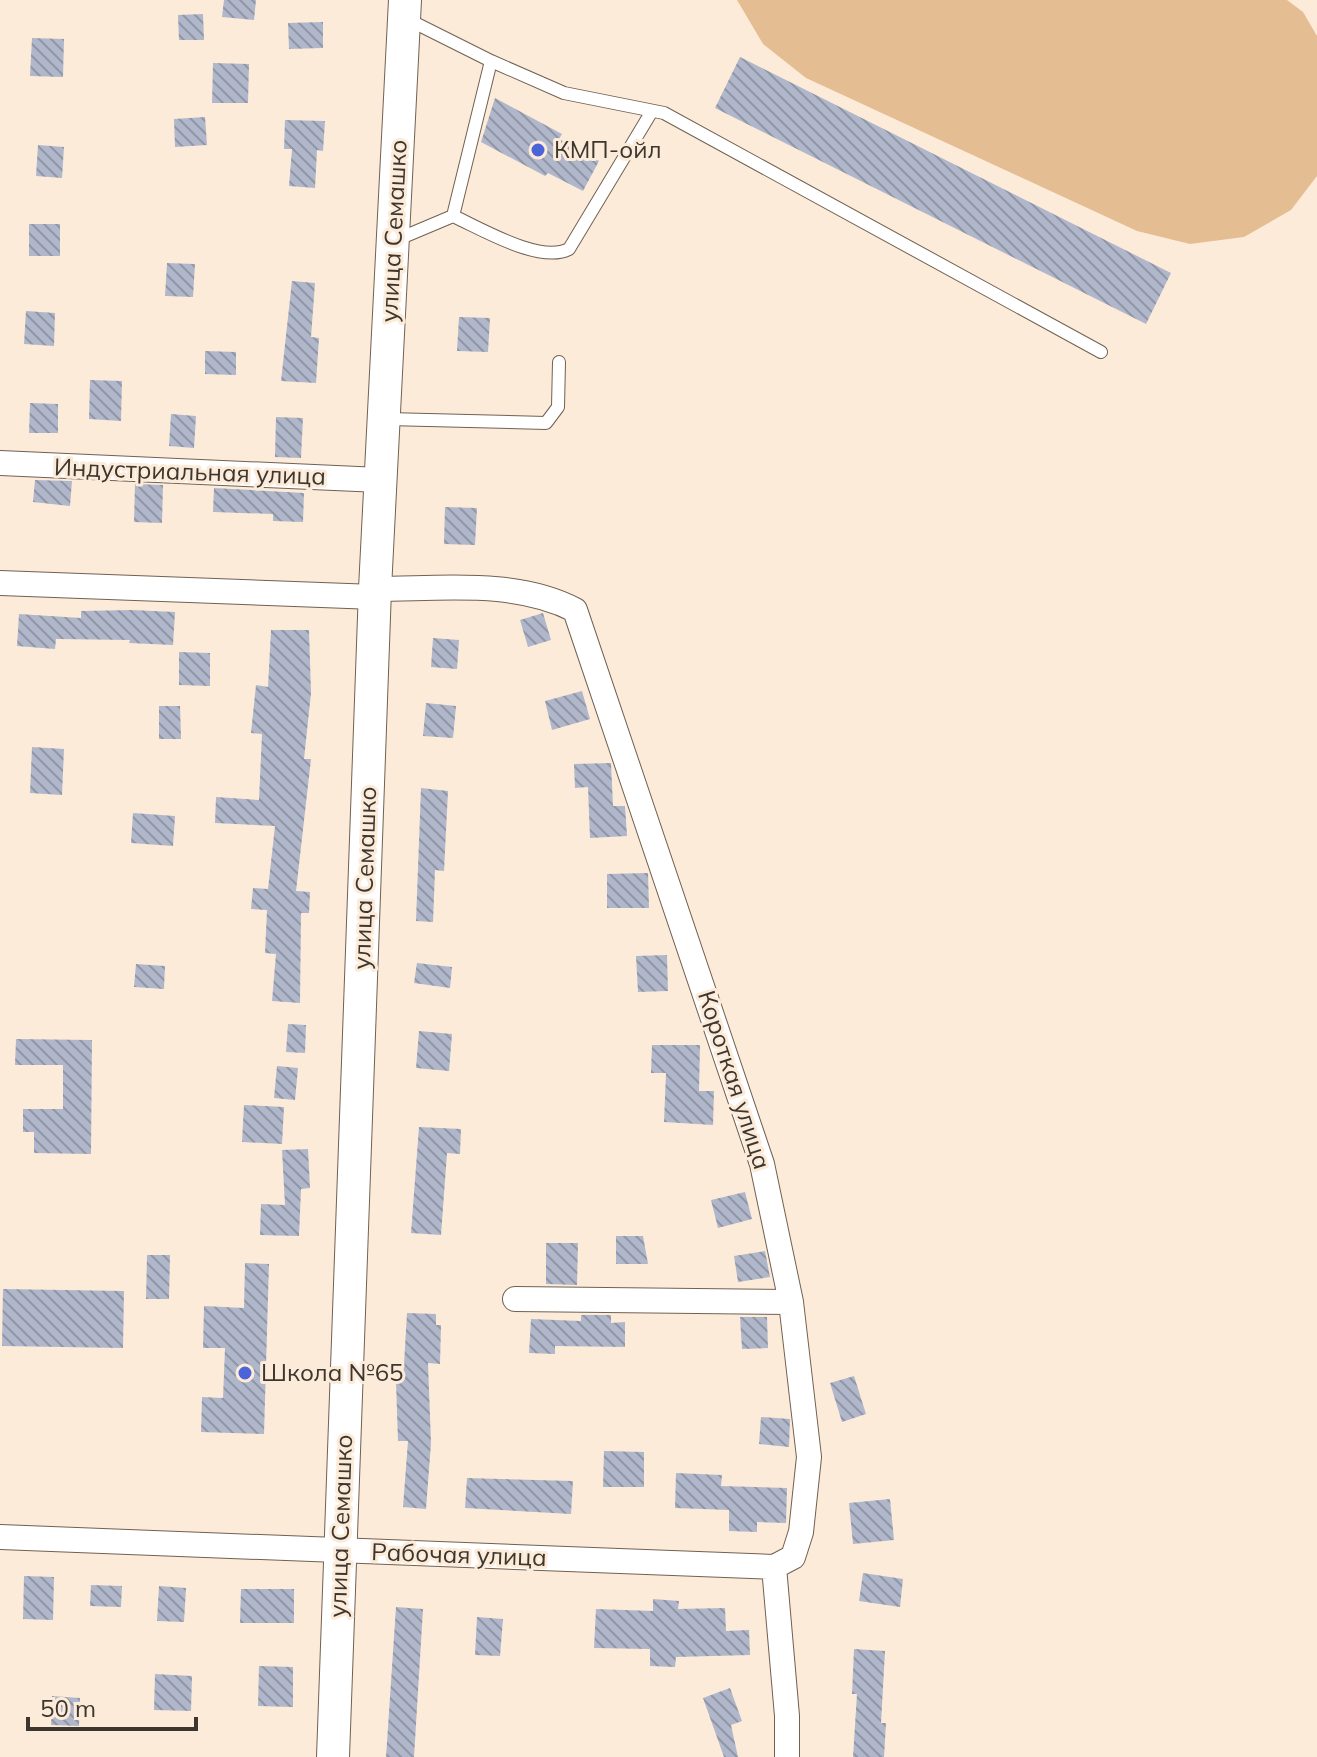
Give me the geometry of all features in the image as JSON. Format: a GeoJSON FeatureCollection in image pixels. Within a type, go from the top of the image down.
{"type":"FeatureCollection","features":[{"type":"Feature","properties":{"kind":"main road","name":"улица Семашко"},"geometry":{"type":"LineString","coordinates":[[333,1757],[375,593],[405,9]]}},
{"type":"Feature","properties":{"kind":"street","name":"Индустриальная улица"},"geometry":{"type":"LineString","coordinates":[[0,463],[380,480]]}},
{"type":"Feature","properties":{"kind":"street"},"geometry":{"type":"LineString","coordinates":[[0,583],[375,593]]}},
{"type":"Feature","properties":{"kind":"street","name":"Короткая улица"},"geometry":{"type":"LineString","coordinates":[[375,593],[519,590],[550,597],[575,610],[762,1164],[791,1302],[809,1457],[801,1532],[793,1557],[774,1567]]}},
{"type":"Feature","properties":{"kind":"street"},"geometry":{"type":"LineString","coordinates":[[515,1299],[791,1302]]}},
{"type":"Feature","properties":{"kind":"street","name":"Рабочая улица"},"geometry":{"type":"LineString","coordinates":[[0,1537],[774,1567]]}},
{"type":"Feature","properties":{"kind":"street"},"geometry":{"type":"LineString","coordinates":[[774,1567],[787,1716],[787,1757]]}},
{"type":"Feature","properties":{"kind":"lane"},"geometry":{"type":"LineString","coordinates":[[405,9],[491,61],[564,93],[664,113],[1101,352]]}},
{"type":"Feature","properties":{"kind":"lane"},"geometry":{"type":"LineString","coordinates":[[453,216],[491,61]]}},
{"type":"Feature","properties":{"kind":"lane"},"geometry":{"type":"LineString","coordinates":[[393,241],[453,216],[541,254],[559,255],[569,249],[652,111]]}},
{"type":"Feature","properties":{"kind":"lane"},"geometry":{"type":"LineString","coordinates":[[384,419],[527,425],[546,423],[558,407],[559,362]]}},
{"type":"Feature","properties":{"kind":"shaded area"},"geometry":{"type":"Polygon","coordinates":[[[737,0],[1287,0],[1303,12],[1317,36],[1317,176],[1291,210],[1244,237],[1190,244],[1137,231],[806,78],[763,44],[737,0]]]}},
{"type":"Feature","properties":{"kind":"building"},"geometry":{"type":"Polygon","coordinates":[[[224,0],[256,0],[254,20],[222,17],[224,0]]]}},
{"type":"Feature","properties":{"kind":"building"},"geometry":{"type":"Polygon","coordinates":[[[203,14],[204,40],[179,40],[178,15],[203,14]]]}},
{"type":"Feature","properties":{"kind":"building"},"geometry":{"type":"Polygon","coordinates":[[[323,22],[323,48],[289,49],[288,23],[323,22]]]}},
{"type":"Feature","properties":{"kind":"building"},"geometry":{"type":"Polygon","coordinates":[[[32,38],[64,39],[63,77],[30,76],[32,38]]]}},
{"type":"Feature","properties":{"kind":"building"},"geometry":{"type":"Polygon","coordinates":[[[740,57],[1171,273],[1146,324],[715,108],[740,57]]]}},
{"type":"Feature","properties":{"kind":"building"},"geometry":{"type":"Polygon","coordinates":[[[213,63],[249,64],[248,103],[212,103],[213,63]]]}},
{"type":"Feature","properties":{"kind":"building","name":"КМП-ойл"},"geometry":{"type":"Polygon","coordinates":[[[495,98],[562,134],[559,139],[599,161],[583,191],[548,173],[545,176],[481,142],[495,98]]]}},
{"type":"Feature","properties":{"kind":"building"},"geometry":{"type":"Polygon","coordinates":[[[205,117],[207,145],[175,147],[174,119],[205,117]]]}},
{"type":"Feature","properties":{"kind":"building"},"geometry":{"type":"Polygon","coordinates":[[[285,120],[325,121],[323,151],[317,150],[315,188],[289,186],[292,149],[284,149],[285,120]]]}},
{"type":"Feature","properties":{"kind":"building"},"geometry":{"type":"Polygon","coordinates":[[[38,145],[64,147],[62,178],[36,176],[38,145]]]}},
{"type":"Feature","properties":{"kind":"building"},"geometry":{"type":"Polygon","coordinates":[[[29,224],[60,224],[60,256],[29,256],[29,224]]]}},
{"type":"Feature","properties":{"kind":"building"},"geometry":{"type":"Polygon","coordinates":[[[167,263],[195,264],[193,297],[165,296],[167,263]]]}},
{"type":"Feature","properties":{"kind":"building"},"geometry":{"type":"Polygon","coordinates":[[[292,281],[315,283],[311,337],[319,338],[316,383],[281,381],[292,281]]]}},
{"type":"Feature","properties":{"kind":"building"},"geometry":{"type":"Polygon","coordinates":[[[26,311],[55,313],[54,346],[24,344],[26,311]]]}},
{"type":"Feature","properties":{"kind":"building"},"geometry":{"type":"Polygon","coordinates":[[[459,317],[490,318],[488,352],[457,351],[459,317]]]}},
{"type":"Feature","properties":{"kind":"building"},"geometry":{"type":"Polygon","coordinates":[[[205,351],[236,352],[236,375],[205,374],[205,351]]]}},
{"type":"Feature","properties":{"kind":"building"},"geometry":{"type":"Polygon","coordinates":[[[90,380],[122,381],[121,421],[89,419],[90,380]]]}},
{"type":"Feature","properties":{"kind":"building"},"geometry":{"type":"Polygon","coordinates":[[[30,403],[58,404],[58,433],[29,433],[30,403]]]}},
{"type":"Feature","properties":{"kind":"building"},"geometry":{"type":"Polygon","coordinates":[[[171,414],[196,416],[194,448],[169,446],[171,414]]]}},
{"type":"Feature","properties":{"kind":"building"},"geometry":{"type":"Polygon","coordinates":[[[276,417],[303,418],[301,458],[275,457],[276,417]]]}},
{"type":"Feature","properties":{"kind":"building"},"geometry":{"type":"Polygon","coordinates":[[[35,480],[72,481],[70,506],[33,502],[35,480]]]}},
{"type":"Feature","properties":{"kind":"building"},"geometry":{"type":"Polygon","coordinates":[[[135,484],[163,485],[162,523],[134,522],[135,484]]]}},
{"type":"Feature","properties":{"kind":"building"},"geometry":{"type":"Polygon","coordinates":[[[214,488],[304,493],[303,522],[273,521],[273,514],[213,512],[214,488]]]}},
{"type":"Feature","properties":{"kind":"building"},"geometry":{"type":"Polygon","coordinates":[[[445,507],[477,508],[475,545],[444,544],[445,507]]]}},
{"type":"Feature","properties":{"kind":"building"},"geometry":{"type":"Polygon","coordinates":[[[81,611],[175,612],[173,645],[129,643],[130,640],[56,639],[55,649],[17,646],[19,614],[81,618],[81,611]]]}},
{"type":"Feature","properties":{"kind":"building"},"geometry":{"type":"Polygon","coordinates":[[[543,613],[551,640],[528,647],[520,620],[543,613]]]}},
{"type":"Feature","properties":{"kind":"building"},"geometry":{"type":"Polygon","coordinates":[[[271,630],[309,630],[311,693],[304,759],[311,759],[296,891],[310,892],[309,913],[301,913],[300,1003],[272,1001],[276,954],[265,953],[267,910],[251,909],[253,888],[268,889],[275,826],[215,823],[216,797],[259,800],[262,734],[251,733],[256,685],[268,687],[271,630]]]}},
{"type":"Feature","properties":{"kind":"building"},"geometry":{"type":"Polygon","coordinates":[[[433,638],[459,640],[457,669],[431,667],[433,638]]]}},
{"type":"Feature","properties":{"kind":"building"},"geometry":{"type":"Polygon","coordinates":[[[179,652],[210,653],[210,686],[179,685],[179,652]]]}},
{"type":"Feature","properties":{"kind":"building"},"geometry":{"type":"Polygon","coordinates":[[[582,691],[590,719],[552,730],[545,701],[582,691]]]}},
{"type":"Feature","properties":{"kind":"building"},"geometry":{"type":"Polygon","coordinates":[[[426,703],[456,706],[453,738],[423,736],[426,703]]]}},
{"type":"Feature","properties":{"kind":"building"},"geometry":{"type":"Polygon","coordinates":[[[159,706],[180,706],[181,739],[159,739],[159,706]]]}},
{"type":"Feature","properties":{"kind":"building"},"geometry":{"type":"Polygon","coordinates":[[[32,747],[64,749],[62,795],[30,793],[32,747]]]}},
{"type":"Feature","properties":{"kind":"building"},"geometry":{"type":"Polygon","coordinates":[[[611,763],[613,806],[625,806],[627,836],[590,838],[588,787],[575,788],[574,764],[611,763]]]}},
{"type":"Feature","properties":{"kind":"building"},"geometry":{"type":"Polygon","coordinates":[[[421,788],[448,791],[444,871],[435,870],[433,922],[416,921],[421,788]]]}},
{"type":"Feature","properties":{"kind":"building"},"geometry":{"type":"Polygon","coordinates":[[[133,813],[175,816],[173,846],[131,843],[133,813]]]}},
{"type":"Feature","properties":{"kind":"building"},"geometry":{"type":"Polygon","coordinates":[[[648,873],[649,908],[607,908],[607,874],[648,873]]]}},
{"type":"Feature","properties":{"kind":"building"},"geometry":{"type":"Polygon","coordinates":[[[667,955],[668,991],[638,992],[636,956],[667,955]]]}},
{"type":"Feature","properties":{"kind":"building"},"geometry":{"type":"Polygon","coordinates":[[[417,963],[452,967],[450,988],[414,983],[417,963]]]}},
{"type":"Feature","properties":{"kind":"building"},"geometry":{"type":"Polygon","coordinates":[[[136,964],[165,966],[164,989],[134,987],[136,964]]]}},
{"type":"Feature","properties":{"kind":"building"},"geometry":{"type":"Polygon","coordinates":[[[288,1024],[306,1025],[305,1053],[286,1052],[288,1024]]]}},
{"type":"Feature","properties":{"kind":"building"},"geometry":{"type":"Polygon","coordinates":[[[419,1031],[452,1034],[449,1071],[416,1068],[419,1031]]]}},
{"type":"Feature","properties":{"kind":"building"},"geometry":{"type":"Polygon","coordinates":[[[16,1039],[92,1040],[91,1154],[34,1153],[34,1132],[23,1132],[23,1109],[63,1109],[63,1065],[15,1065],[16,1039]]]}},
{"type":"Feature","properties":{"kind":"building"},"geometry":{"type":"Polygon","coordinates":[[[652,1045],[700,1045],[699,1091],[714,1091],[713,1125],[664,1122],[666,1073],[651,1073],[652,1045]]]}},
{"type":"Feature","properties":{"kind":"building"},"geometry":{"type":"Polygon","coordinates":[[[277,1066],[298,1068],[295,1100],[274,1098],[277,1066]]]}},
{"type":"Feature","properties":{"kind":"building"},"geometry":{"type":"Polygon","coordinates":[[[244,1105],[284,1107],[282,1144],[242,1142],[244,1105]]]}},
{"type":"Feature","properties":{"kind":"building"},"geometry":{"type":"Polygon","coordinates":[[[419,1127],[461,1129],[460,1154],[447,1153],[441,1235],[411,1233],[419,1127]]]}},
{"type":"Feature","properties":{"kind":"building"},"geometry":{"type":"Polygon","coordinates":[[[308,1149],[310,1188],[301,1189],[299,1236],[260,1235],[261,1204],[285,1205],[282,1150],[308,1149]]]}},
{"type":"Feature","properties":{"kind":"building"},"geometry":{"type":"Polygon","coordinates":[[[745,1192],[752,1219],[718,1228],[711,1200],[745,1192]]]}},
{"type":"Feature","properties":{"kind":"building"},"geometry":{"type":"Polygon","coordinates":[[[616,1236],[643,1236],[648,1264],[616,1264],[616,1236]]]}},
{"type":"Feature","properties":{"kind":"building"},"geometry":{"type":"Polygon","coordinates":[[[546,1243],[578,1243],[577,1285],[546,1284],[546,1243]]]}},
{"type":"Feature","properties":{"kind":"building"},"geometry":{"type":"Polygon","coordinates":[[[765,1251],[770,1277],[738,1282],[734,1256],[765,1251]]]}},
{"type":"Feature","properties":{"kind":"building"},"geometry":{"type":"Polygon","coordinates":[[[147,1255],[170,1255],[169,1299],[146,1299],[147,1255]]]}},
{"type":"Feature","properties":{"kind":"building","name":"Школа №65"},"geometry":{"type":"Polygon","coordinates":[[[245,1263],[269,1264],[264,1434],[201,1432],[202,1397],[223,1398],[225,1348],[203,1348],[204,1306],[244,1308],[245,1263]]]}},
{"type":"Feature","properties":{"kind":"building"},"geometry":{"type":"Polygon","coordinates":[[[3,1289],[124,1291],[123,1348],[2,1346],[3,1289]]]}},
{"type":"Feature","properties":{"kind":"building"},"geometry":{"type":"Polygon","coordinates":[[[407,1313],[436,1314],[436,1325],[441,1325],[440,1364],[428,1363],[431,1443],[426,1509],[403,1507],[408,1441],[398,1441],[396,1382],[403,1381],[407,1313]]]}},
{"type":"Feature","properties":{"kind":"building"},"geometry":{"type":"Polygon","coordinates":[[[581,1315],[611,1315],[611,1323],[625,1322],[625,1347],[555,1346],[555,1354],[529,1353],[531,1319],[581,1321],[581,1315]]]}},
{"type":"Feature","properties":{"kind":"building"},"geometry":{"type":"Polygon","coordinates":[[[740,1317],[767,1317],[768,1348],[742,1349],[740,1317]]]}},
{"type":"Feature","properties":{"kind":"building"},"geometry":{"type":"Polygon","coordinates":[[[854,1376],[866,1414],[842,1422],[830,1383],[854,1376]]]}},
{"type":"Feature","properties":{"kind":"building"},"geometry":{"type":"Polygon","coordinates":[[[761,1417],[790,1419],[789,1447],[759,1444],[761,1417]]]}},
{"type":"Feature","properties":{"kind":"building"},"geometry":{"type":"Polygon","coordinates":[[[604,1451],[644,1452],[644,1487],[603,1487],[604,1451]]]}},
{"type":"Feature","properties":{"kind":"building"},"geometry":{"type":"Polygon","coordinates":[[[676,1473],[722,1475],[721,1486],[787,1488],[786,1523],[757,1522],[757,1532],[729,1531],[729,1510],[675,1508],[676,1473]]]}},
{"type":"Feature","properties":{"kind":"building"},"geometry":{"type":"Polygon","coordinates":[[[467,1478],[573,1481],[571,1514],[465,1508],[467,1478]]]}},
{"type":"Feature","properties":{"kind":"building"},"geometry":{"type":"Polygon","coordinates":[[[890,1499],[894,1540],[853,1544],[849,1503],[890,1499]]]}},
{"type":"Feature","properties":{"kind":"building"},"geometry":{"type":"Polygon","coordinates":[[[863,1573],[903,1579],[900,1607],[859,1601],[863,1573]]]}},
{"type":"Feature","properties":{"kind":"building"},"geometry":{"type":"Polygon","coordinates":[[[24,1576],[54,1577],[53,1620],[23,1619],[24,1576]]]}},
{"type":"Feature","properties":{"kind":"building"},"geometry":{"type":"Polygon","coordinates":[[[91,1585],[122,1586],[121,1607],[90,1606],[91,1585]]]}},
{"type":"Feature","properties":{"kind":"building"},"geometry":{"type":"Polygon","coordinates":[[[159,1586],[186,1588],[184,1622],[157,1621],[159,1586]]]}},
{"type":"Feature","properties":{"kind":"building"},"geometry":{"type":"Polygon","coordinates":[[[241,1589],[294,1589],[294,1623],[240,1623],[241,1589]]]}},
{"type":"Feature","properties":{"kind":"building"},"geometry":{"type":"Polygon","coordinates":[[[653,1599],[679,1601],[678,1609],[725,1608],[726,1631],[749,1630],[750,1655],[676,1657],[675,1667],[650,1666],[650,1649],[594,1648],[596,1609],[653,1611],[653,1599]]]}},
{"type":"Feature","properties":{"kind":"building"},"geometry":{"type":"Polygon","coordinates":[[[396,1607],[423,1609],[414,1757],[386,1757],[396,1607]]]}},
{"type":"Feature","properties":{"kind":"building"},"geometry":{"type":"Polygon","coordinates":[[[477,1617],[503,1619],[500,1656],[475,1655],[477,1617]]]}},
{"type":"Feature","properties":{"kind":"building"},"geometry":{"type":"Polygon","coordinates":[[[854,1649],[885,1651],[881,1723],[886,1723],[884,1757],[853,1757],[857,1694],[852,1694],[854,1649]]]}},
{"type":"Feature","properties":{"kind":"building"},"geometry":{"type":"Polygon","coordinates":[[[259,1666],[293,1667],[293,1707],[258,1706],[259,1666]]]}},
{"type":"Feature","properties":{"kind":"building"},"geometry":{"type":"Polygon","coordinates":[[[155,1674],[192,1676],[191,1711],[154,1710],[155,1674]]]}},
{"type":"Feature","properties":{"kind":"building"},"geometry":{"type":"Polygon","coordinates":[[[730,1688],[742,1721],[731,1725],[738,1757],[724,1757],[703,1698],[730,1688]]]}},
{"type":"Feature","properties":{"kind":"building"},"geometry":{"type":"Polygon","coordinates":[[[52,1696],[80,1698],[79,1726],[51,1725],[52,1696]]]}},
{"type":"Feature","properties":{"kind":"place","name":"КМП-ойл"},"geometry":{"type":"Point","coordinates":[538,150]}},
{"type":"Feature","properties":{"kind":"place","name":"Школа №65"},"geometry":{"type":"Point","coordinates":[245,1373]}}]}
